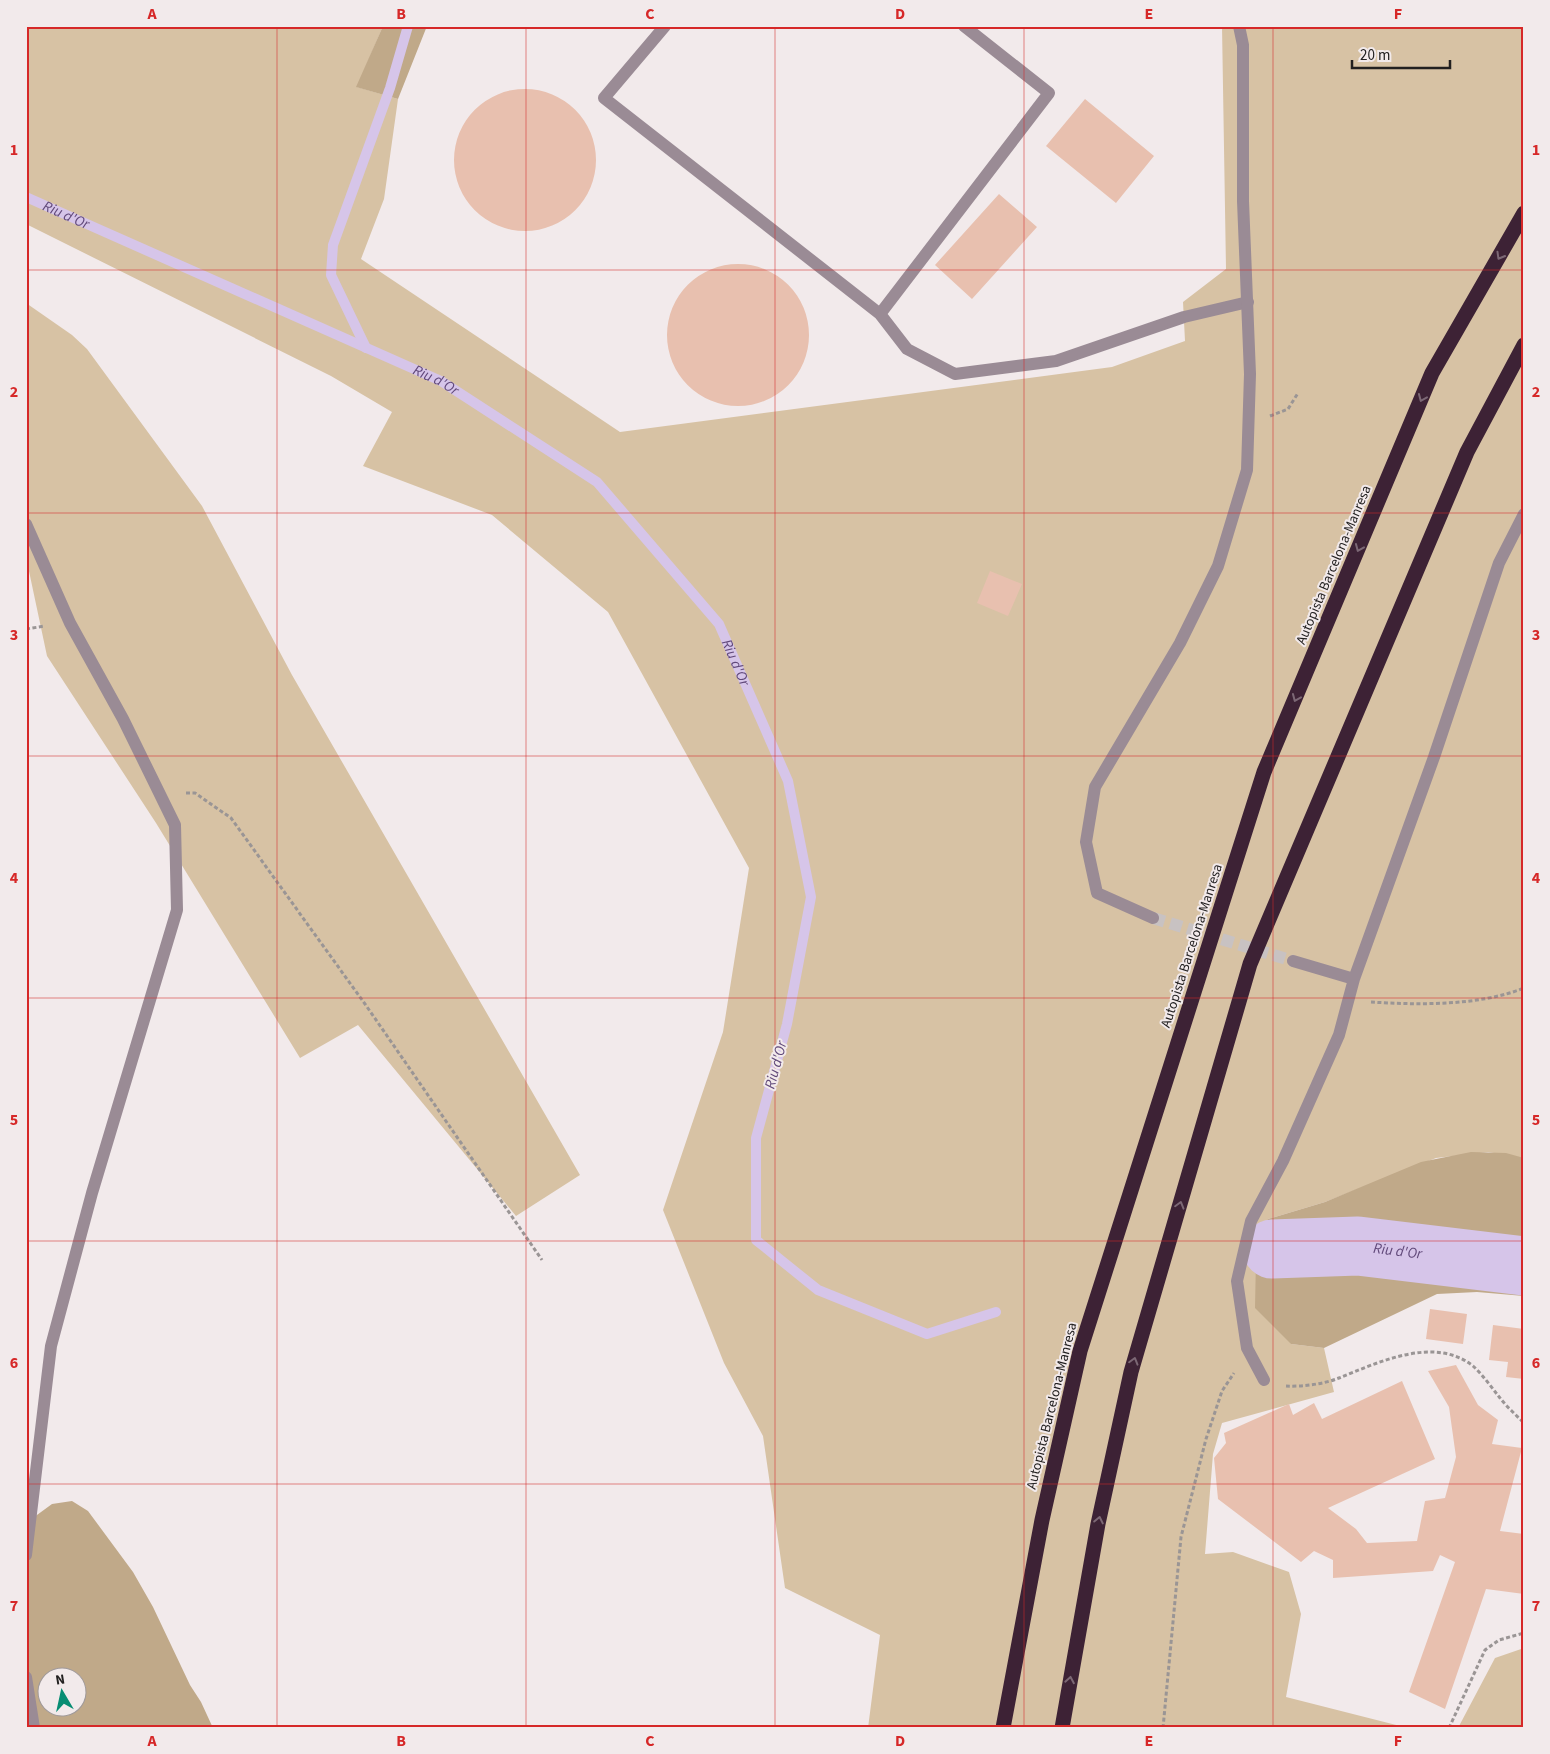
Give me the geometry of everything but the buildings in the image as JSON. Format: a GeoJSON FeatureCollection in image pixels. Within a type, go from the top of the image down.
{"type":"FeatureCollection","features":[{"type":"Feature","properties":{"kind":"highway","name":"Autopista Barcelona-Manresa"},"geometry":{"type":"LineString","coordinates":[[1003,1728],[1042,1520],[1080,1351],[1264,772],[1432,373],[1524,214]]}},
{"type":"Feature","properties":{"kind":"highway"},"geometry":{"type":"LineString","coordinates":[[1062,1728],[1098,1524],[1131,1372],[1250,964],[1467,452],[1524,345]]}},
{"type":"Feature","properties":{"kind":"street"},"geometry":{"type":"LineString","coordinates":[[665,26],[604,98],[880,314],[907,349],[955,374],[1056,361],[1184,318],[1248,302]]}},
{"type":"Feature","properties":{"kind":"street"},"geometry":{"type":"LineString","coordinates":[[880,314],[1049,93],[964,26]]}},
{"type":"Feature","properties":{"kind":"street"},"geometry":{"type":"LineString","coordinates":[[1153,918],[1097,893],[1086,842],[1095,787],[1180,643],[1218,566],[1248,470],[1248,302],[1243,201],[1243,45],[1239,26]]}},
{"type":"Feature","properties":{"kind":"street"},"geometry":{"type":"LineString","coordinates":[[1264,1380],[1247,1348],[1237,1281],[1251,1221],[1283,1161],[1340,1035],[1354,978],[1434,757],[1499,563],[1524,514]]}},
{"type":"Feature","properties":{"kind":"street"},"geometry":{"type":"LineString","coordinates":[[26,524],[70,623],[123,719],[175,825],[178,910],[92,1193],[51,1346],[26,1555]]}},
{"type":"Feature","properties":{"kind":"street"},"geometry":{"type":"LineString","coordinates":[[1292,961],[1354,978]]}},
{"type":"Feature","properties":{"kind":"street"},"geometry":{"type":"LineString","coordinates":[[26,1677],[34,1728]]}},
{"type":"Feature","properties":{"kind":"path"},"geometry":{"type":"LineString","coordinates":[[1249,423],[1288,409],[1298,393]]}},
{"type":"Feature","properties":{"kind":"path"},"geometry":{"type":"LineString","coordinates":[[160,795],[195,793],[231,818],[365,1004],[542,1260]]}},
{"type":"Feature","properties":{"kind":"path"},"geometry":{"type":"LineString","coordinates":[[1348,1000],[1405,1004],[1481,999],[1500,997],[1524,988]]}},
{"type":"Feature","properties":{"kind":"path"},"geometry":{"type":"LineString","coordinates":[[1163,1728],[1182,1537],[1206,1440],[1222,1391],[1247,1348]]}},
{"type":"Feature","properties":{"kind":"path"},"geometry":{"type":"LineString","coordinates":[[1264,1380],[1281,1386],[1296,1386],[1338,1378],[1367,1365],[1392,1358],[1422,1352],[1438,1353],[1460,1359],[1473,1366],[1524,1423]]}},
{"type":"Feature","properties":{"kind":"path"},"geometry":{"type":"LineString","coordinates":[[1449,1728],[1485,1650],[1498,1640],[1524,1632]]}},
{"type":"Feature","properties":{"kind":"shaded area"},"geometry":{"type":"Polygon","coordinates":[[[26,26],[383,26],[357,87],[398,99],[384,199],[361,259],[620,432],[1112,367],[1185,341],[1183,302],[1226,269],[1222,26],[1524,26],[1524,1158],[1488,1152],[1436,1158],[1325,1202],[1268,1219],[1291,1344],[1324,1348],[1334,1392],[1222,1423],[1213,1454],[1205,1554],[1233,1552],[1289,1572],[1301,1614],[1286,1697],[1408,1728],[868,1728],[880,1635],[785,1588],[763,1436],[724,1363],[663,1210],[723,1032],[749,868],[608,612],[492,515],[363,466],[392,412],[331,376],[26,224],[26,26]]]}},
{"type":"Feature","properties":{"kind":"shaded area"},"geometry":{"type":"Polygon","coordinates":[[[383,26],[427,26],[398,99],[356,87],[383,26]]]}},
{"type":"Feature","properties":{"kind":"shaded area"},"geometry":{"type":"Polygon","coordinates":[[[26,303],[72,335],[87,349],[202,506],[292,675],[580,1175],[516,1216],[358,1025],[300,1058],[156,823],[47,656],[26,557],[26,303]]]}},
{"type":"Feature","properties":{"kind":"shaded area"},"geometry":{"type":"Polygon","coordinates":[[[1471,1152],[1506,1153],[1524,1158],[1524,1296],[1477,1292],[1437,1294],[1324,1348],[1291,1344],[1255,1308],[1256,1258],[1268,1219],[1325,1202],[1421,1162],[1471,1152]]]}},
{"type":"Feature","properties":{"kind":"shaded area"},"geometry":{"type":"Polygon","coordinates":[[[72,1501],[88,1511],[133,1572],[153,1607],[190,1685],[201,1702],[213,1728],[26,1728],[26,1523],[52,1504],[72,1501]]]}},
{"type":"Feature","properties":{"kind":"shaded area"},"geometry":{"type":"Polygon","coordinates":[[[1524,1648],[1524,1728],[1458,1728],[1495,1658],[1524,1648]]]}},
{"type":"Feature","properties":{"kind":"waterway"},"geometry":{"type":"LineString","coordinates":[[366,348],[331,275],[333,245],[390,88],[408,26]]}},
{"type":"Feature","properties":{"kind":"waterway","name":"Riu d'Or"},"geometry":{"type":"LineString","coordinates":[[26,197],[441,381],[597,482],[719,624],[788,781],[811,897],[787,1024],[756,1138],[756,1240],[818,1290],[927,1334],[996,1312]]}},
{"type":"Feature","properties":{"kind":"waterway","name":"Riu d'Or"},"geometry":{"type":"LineString","coordinates":[[1272,1249],[1358,1246],[1524,1266]]}},
{"type":"Feature","properties":{"kind":"tunnel"},"geometry":{"type":"LineString","coordinates":[[1153,918],[1293,961]]}}]}
